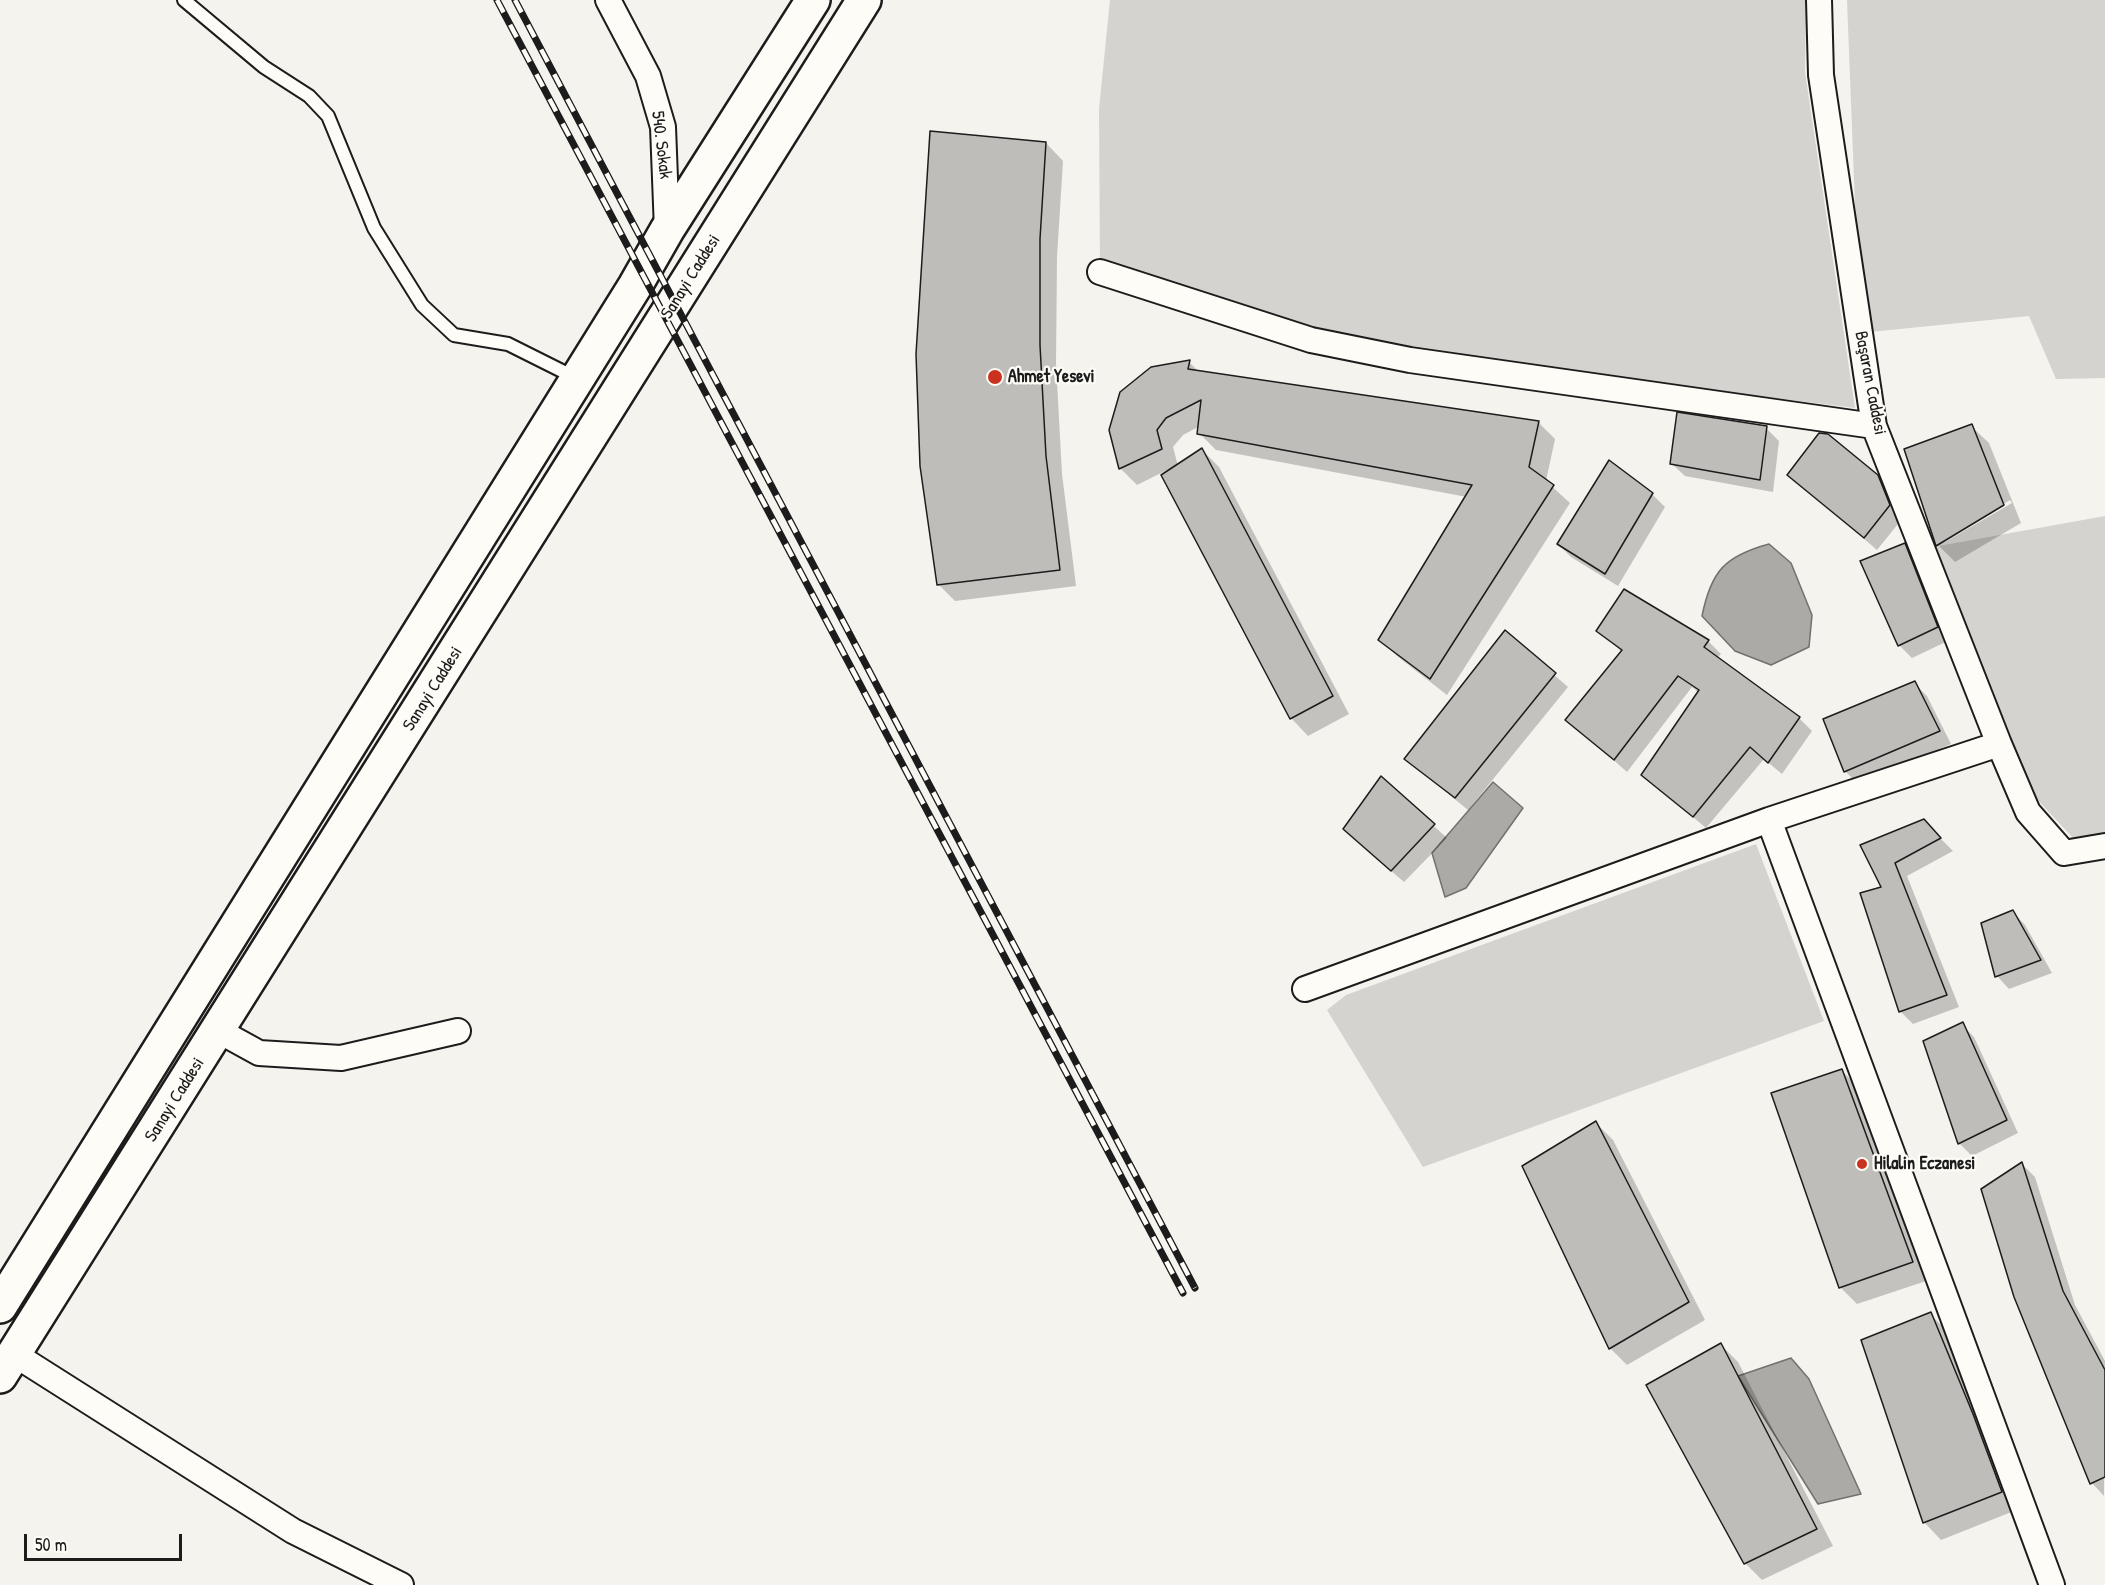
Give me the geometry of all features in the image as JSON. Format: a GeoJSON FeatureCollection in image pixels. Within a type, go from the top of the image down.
{"type":"FeatureCollection","features":[{"type":"Feature","properties":{"kind":"highway"},"geometry":{"type":"LineString","coordinates":[[0,1306],[667,230],[813,0]]}},
{"type":"Feature","properties":{"kind":"highway","name":"Sanayi Caddesi"},"geometry":{"type":"LineString","coordinates":[[7,1365],[219,1031],[864,0]]}},
{"type":"Feature","properties":{"kind":"street","name":"540. Sokak"},"geometry":{"type":"LineString","coordinates":[[608,0],[648,76],[663,127],[667,230]]}},
{"type":"Feature","properties":{"kind":"street","name":"Başaran Caddesi"},"geometry":{"type":"LineString","coordinates":[[1819,0],[1821,75],[1874,426],[2028,812],[2064,853],[2105,846]]}},
{"type":"Feature","properties":{"kind":"street"},"geometry":{"type":"LineString","coordinates":[[1100,272],[1311,339],[1410,360],[1874,426]]}},
{"type":"Feature","properties":{"kind":"street"},"geometry":{"type":"LineString","coordinates":[[1305,989],[1769,820],[1999,744]]}},
{"type":"Feature","properties":{"kind":"street"},"geometry":{"type":"LineString","coordinates":[[1769,820],[2052,1585]]}},
{"type":"Feature","properties":{"kind":"street"},"geometry":{"type":"LineString","coordinates":[[219,1031],[259,1053],[341,1058],[458,1031]]}},
{"type":"Feature","properties":{"kind":"street"},"geometry":{"type":"LineString","coordinates":[[7,1365],[293,1531],[400,1585]]}},
{"type":"Feature","properties":{"kind":"lane"},"geometry":{"type":"LineString","coordinates":[[184,0],[264,67],[309,96],[328,116],[374,228],[422,305],[454,335],[508,344],[577,378]]}},
{"type":"Feature","properties":{"kind":"shaded area"},"geometry":{"type":"Polygon","coordinates":[[[1110,0],[1806,0],[1805,72],[1855,408],[1325,342],[1100,272],[1099,109],[1110,0]]]}},
{"type":"Feature","properties":{"kind":"shaded area"},"geometry":{"type":"Polygon","coordinates":[[[1847,0],[2105,0],[2105,378],[2056,379],[2029,316],[1860,333],[1847,0]]]}},
{"type":"Feature","properties":{"kind":"shaded area"},"geometry":{"type":"Polygon","coordinates":[[[2105,516],[2105,834],[2074,839],[2034,796],[1970,636],[1922,549],[2105,516]]]}},
{"type":"Feature","properties":{"kind":"shaded area"},"geometry":{"type":"Polygon","coordinates":[[[1769,544],[1791,563],[1812,615],[1809,647],[1771,665],[1735,651],[1702,616],[1710,587],[1722,568],[1741,554],[1769,544]]]}},
{"type":"Feature","properties":{"kind":"shaded area"},"geometry":{"type":"Polygon","coordinates":[[[1493,782],[1523,808],[1466,888],[1445,897],[1432,853],[1493,782]]]}},
{"type":"Feature","properties":{"kind":"shaded area"},"geometry":{"type":"Polygon","coordinates":[[[1756,844],[1824,1021],[1423,1167],[1327,1010],[1346,995],[1756,844]]]}},
{"type":"Feature","properties":{"kind":"shaded area"},"geometry":{"type":"Polygon","coordinates":[[[1791,1358],[1809,1379],[1861,1494],[1818,1504],[1738,1376],[1791,1358]]]}},
{"type":"Feature","properties":{"kind":"building"},"geometry":{"type":"Polygon","coordinates":[[[930,131],[1046,142],[1040,239],[1040,345],[1046,456],[1060,570],[937,585],[920,466],[916,354],[930,131]]]}},
{"type":"Feature","properties":{"kind":"building"},"geometry":{"type":"Polygon","coordinates":[[[1190,360],[1188,369],[1539,421],[1529,467],[1554,485],[1430,679],[1378,640],[1472,485],[1197,434],[1201,400],[1166,418],[1157,430],[1162,449],[1119,469],[1109,430],[1120,392],[1151,367],[1190,360]]]}},
{"type":"Feature","properties":{"kind":"building"},"geometry":{"type":"Polygon","coordinates":[[[1677,412],[1767,426],[1760,480],[1670,464],[1677,412]]]}},
{"type":"Feature","properties":{"kind":"building"},"geometry":{"type":"Polygon","coordinates":[[[1972,424],[2004,505],[1936,546],[1904,449],[1972,424]]]}},
{"type":"Feature","properties":{"kind":"building"},"geometry":{"type":"Polygon","coordinates":[[[1819,433],[1828,434],[1878,475],[1890,505],[1864,538],[1787,475],[1819,433]]]}},
{"type":"Feature","properties":{"kind":"building"},"geometry":{"type":"Polygon","coordinates":[[[1202,448],[1333,696],[1290,719],[1161,475],[1202,448]]]}},
{"type":"Feature","properties":{"kind":"building"},"geometry":{"type":"Polygon","coordinates":[[[1609,460],[1653,493],[1605,574],[1557,544],[1609,460]]]}},
{"type":"Feature","properties":{"kind":"building"},"geometry":{"type":"Polygon","coordinates":[[[1905,543],[1938,627],[1898,646],[1860,561],[1905,543]]]}},
{"type":"Feature","properties":{"kind":"building"},"geometry":{"type":"Polygon","coordinates":[[[1624,589],[1709,640],[1704,647],[1800,717],[1768,763],[1750,747],[1693,817],[1641,775],[1699,690],[1678,676],[1614,760],[1565,720],[1622,650],[1596,631],[1624,589]]]}},
{"type":"Feature","properties":{"kind":"building"},"geometry":{"type":"Polygon","coordinates":[[[1505,630],[1556,673],[1455,798],[1404,759],[1505,630]]]}},
{"type":"Feature","properties":{"kind":"building"},"geometry":{"type":"Polygon","coordinates":[[[1915,681],[1940,731],[1844,772],[1823,719],[1915,681]]]}},
{"type":"Feature","properties":{"kind":"building"},"geometry":{"type":"Polygon","coordinates":[[[1381,776],[1435,824],[1391,871],[1343,829],[1381,776]]]}},
{"type":"Feature","properties":{"kind":"building"},"geometry":{"type":"Polygon","coordinates":[[[1924,819],[1941,838],[1895,863],[1947,995],[1899,1012],[1860,893],[1881,887],[1860,845],[1924,819]]]}},
{"type":"Feature","properties":{"kind":"building"},"geometry":{"type":"Polygon","coordinates":[[[2013,910],[2041,960],[1995,977],[1981,923],[2013,910]]]}},
{"type":"Feature","properties":{"kind":"building"},"geometry":{"type":"Polygon","coordinates":[[[1963,1022],[2007,1120],[1958,1144],[1923,1041],[1963,1022]]]}},
{"type":"Feature","properties":{"kind":"building"},"geometry":{"type":"Polygon","coordinates":[[[1842,1069],[1913,1262],[1839,1288],[1771,1093],[1842,1069]]]}},
{"type":"Feature","properties":{"kind":"building"},"geometry":{"type":"Polygon","coordinates":[[[1596,1121],[1689,1302],[1609,1349],[1522,1166],[1596,1121]]]}},
{"type":"Feature","properties":{"kind":"building"},"geometry":{"type":"Polygon","coordinates":[[[2022,1162],[2063,1291],[2105,1370],[2105,1477],[2090,1484],[2014,1297],[1981,1189],[2022,1162]]]}},
{"type":"Feature","properties":{"kind":"building"},"geometry":{"type":"Polygon","coordinates":[[[1931,1312],[2002,1492],[1923,1523],[1861,1340],[1931,1312]]]}},
{"type":"Feature","properties":{"kind":"building"},"geometry":{"type":"Polygon","coordinates":[[[1721,1343],[1817,1529],[1744,1564],[1646,1385],[1721,1343]]]}},
{"type":"Feature","properties":{"kind":"railway"},"geometry":{"type":"LineString","coordinates":[[497,0],[1183,1293]]}},
{"type":"Feature","properties":{"kind":"railway"},"geometry":{"type":"LineString","coordinates":[[515,0],[1195,1288]]}},
{"type":"Feature","properties":{"kind":"place","name":"Ahmet Yesevi"},"geometry":{"type":"Point","coordinates":[995,377]}},
{"type":"Feature","properties":{"kind":"place","name":"Hilalin Eczanesi"},"geometry":{"type":"Point","coordinates":[1862,1164]}}]}
